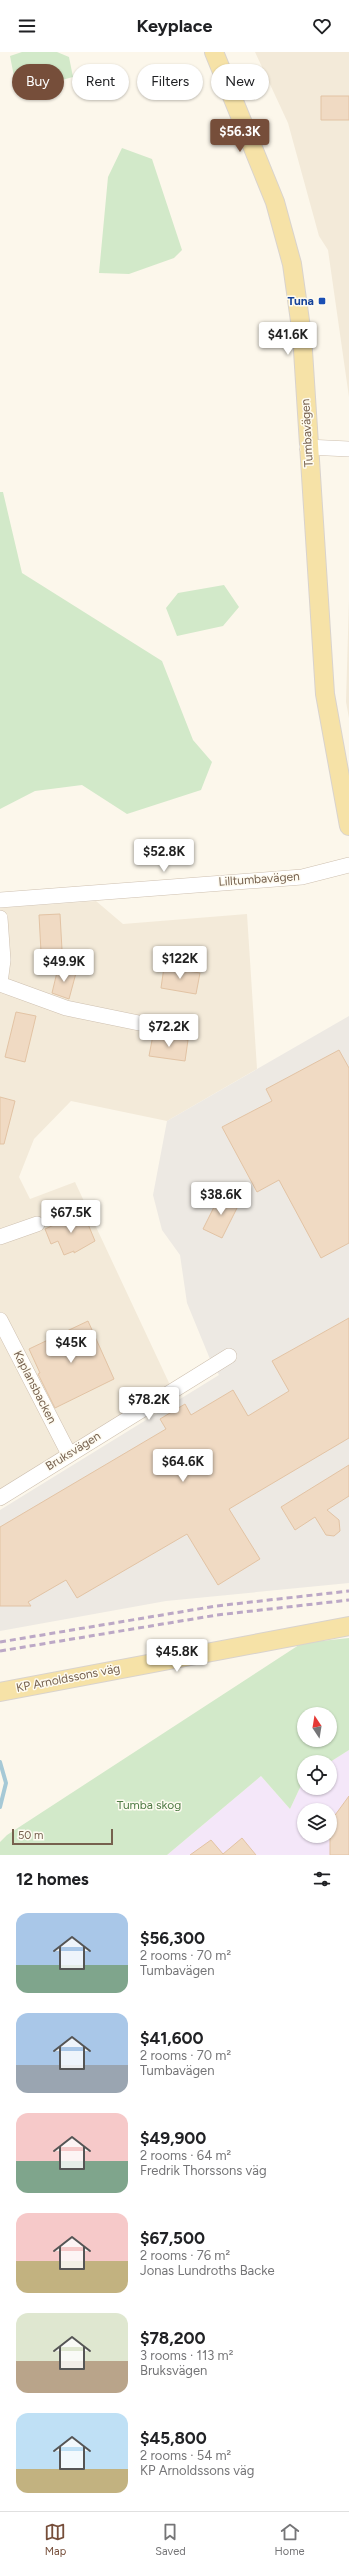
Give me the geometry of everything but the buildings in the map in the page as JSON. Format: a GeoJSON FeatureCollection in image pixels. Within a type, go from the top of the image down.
{"type":"FeatureCollection","features":[{"type":"Feature","properties":{"kind":"main road","name":"Tumbavägen"},"geometry":{"type":"LineString","coordinates":[[214,52],[275,202],[290,255],[302,336],[307,447],[324,694],[349,826]]}},
{"type":"Feature","properties":{"kind":"main road","name":"KP Arnoldssons väg"},"geometry":{"type":"LineString","coordinates":[[0,1692],[349,1626]]}},
{"type":"Feature","properties":{"kind":"street"},"geometry":{"type":"LineString","coordinates":[[307,447],[349,449]]}},
{"type":"Feature","properties":{"kind":"street","name":"Lilltumbavägen"},"geometry":{"type":"LineString","coordinates":[[0,900],[302,877],[349,865]]}},
{"type":"Feature","properties":{"kind":"street"},"geometry":{"type":"LineString","coordinates":[[0,918],[3,960],[0,983],[66,1008],[139,1023]]}},
{"type":"Feature","properties":{"kind":"street"},"geometry":{"type":"LineString","coordinates":[[0,1237],[37,1224]]}},
{"type":"Feature","properties":{"kind":"street","name":"Kaplansbacken"},"geometry":{"type":"LineString","coordinates":[[0,1320],[69,1454]]}},
{"type":"Feature","properties":{"kind":"street","name":"Bruksvägen"},"geometry":{"type":"LineString","coordinates":[[0,1498],[229,1356]]}},
{"type":"Feature","properties":{"kind":"shaded area"},"geometry":{"type":"Polygon","coordinates":[[[255,52],[349,52],[349,397],[328,250],[319,236],[288,123],[269,82],[269,64],[261,64],[255,52]]]}},
{"type":"Feature","properties":{"kind":"shaded area"},"geometry":{"type":"Polygon","coordinates":[[[349,599],[349,718],[346,702],[349,599]]]}},
{"type":"Feature","properties":{"kind":"shaded area"},"geometry":{"type":"Polygon","coordinates":[[[96,901],[123,924],[247,914],[257,1069],[167,1121],[71,1101],[34,1139],[19,1177],[30,1199],[75,1182],[170,1385],[0,1490],[0,908],[96,901]]]}},
{"type":"Feature","properties":{"kind":"shaded area"},"geometry":{"type":"Polygon","coordinates":[[[349,1016],[349,1583],[166,1601],[0,1631],[0,1510],[219,1375],[210,1359],[187,1303],[180,1255],[162,1230],[153,1195],[167,1121],[349,1016]]]}},
{"type":"Feature","properties":{"kind":"shaded area"},"geometry":{"type":"Polygon","coordinates":[[[349,1750],[349,1855],[167,1855],[261,1776],[290,1809],[297,1794],[337,1795],[337,1758],[349,1750]]]}},
{"type":"Feature","properties":{"kind":"green space"},"geometry":{"type":"Polygon","coordinates":[[[22,52],[57,52],[69,57],[72,77],[64,79],[64,64],[12,64],[12,66],[10,56],[22,52]]]}},
{"type":"Feature","properties":{"kind":"green space"},"geometry":{"type":"Polygon","coordinates":[[[122,148],[152,159],[182,250],[174,258],[129,274],[99,273],[108,177],[122,148]]]}},
{"type":"Feature","properties":{"kind":"green space"},"geometry":{"type":"Polygon","coordinates":[[[0,492],[3,492],[22,573],[162,661],[193,740],[212,762],[201,790],[127,814],[82,785],[35,791],[0,809],[0,492]]]}},
{"type":"Feature","properties":{"kind":"green space"},"geometry":{"type":"Polygon","coordinates":[[[224,585],[239,607],[223,626],[177,636],[166,608],[178,593],[224,585]]]}},
{"type":"Feature","properties":{"kind":"green space","name":"Tumba skog"},"geometry":{"type":"Polygon","coordinates":[[[349,1638],[349,1750],[337,1758],[337,1755],[297,1755],[297,1794],[290,1809],[261,1776],[167,1855],[0,1855],[0,1842],[7,1835],[302,1643],[349,1638]]]}},
{"type":"Feature","properties":{"kind":"waterway"},"geometry":{"type":"LineString","coordinates":[[0,1762],[6,1783],[0,1807]]}},
{"type":"Feature","properties":{"kind":"railway"},"geometry":{"type":"LineString","coordinates":[[0,1642],[216,1606],[349,1591]]}},
{"type":"Feature","properties":{"kind":"railway"},"geometry":{"type":"LineString","coordinates":[[0,1651],[217,1615],[349,1600]]}},
{"type":"Feature","properties":{"kind":"place","name":"Tuna"},"geometry":{"type":"Point","coordinates":[322,301]}}]}
